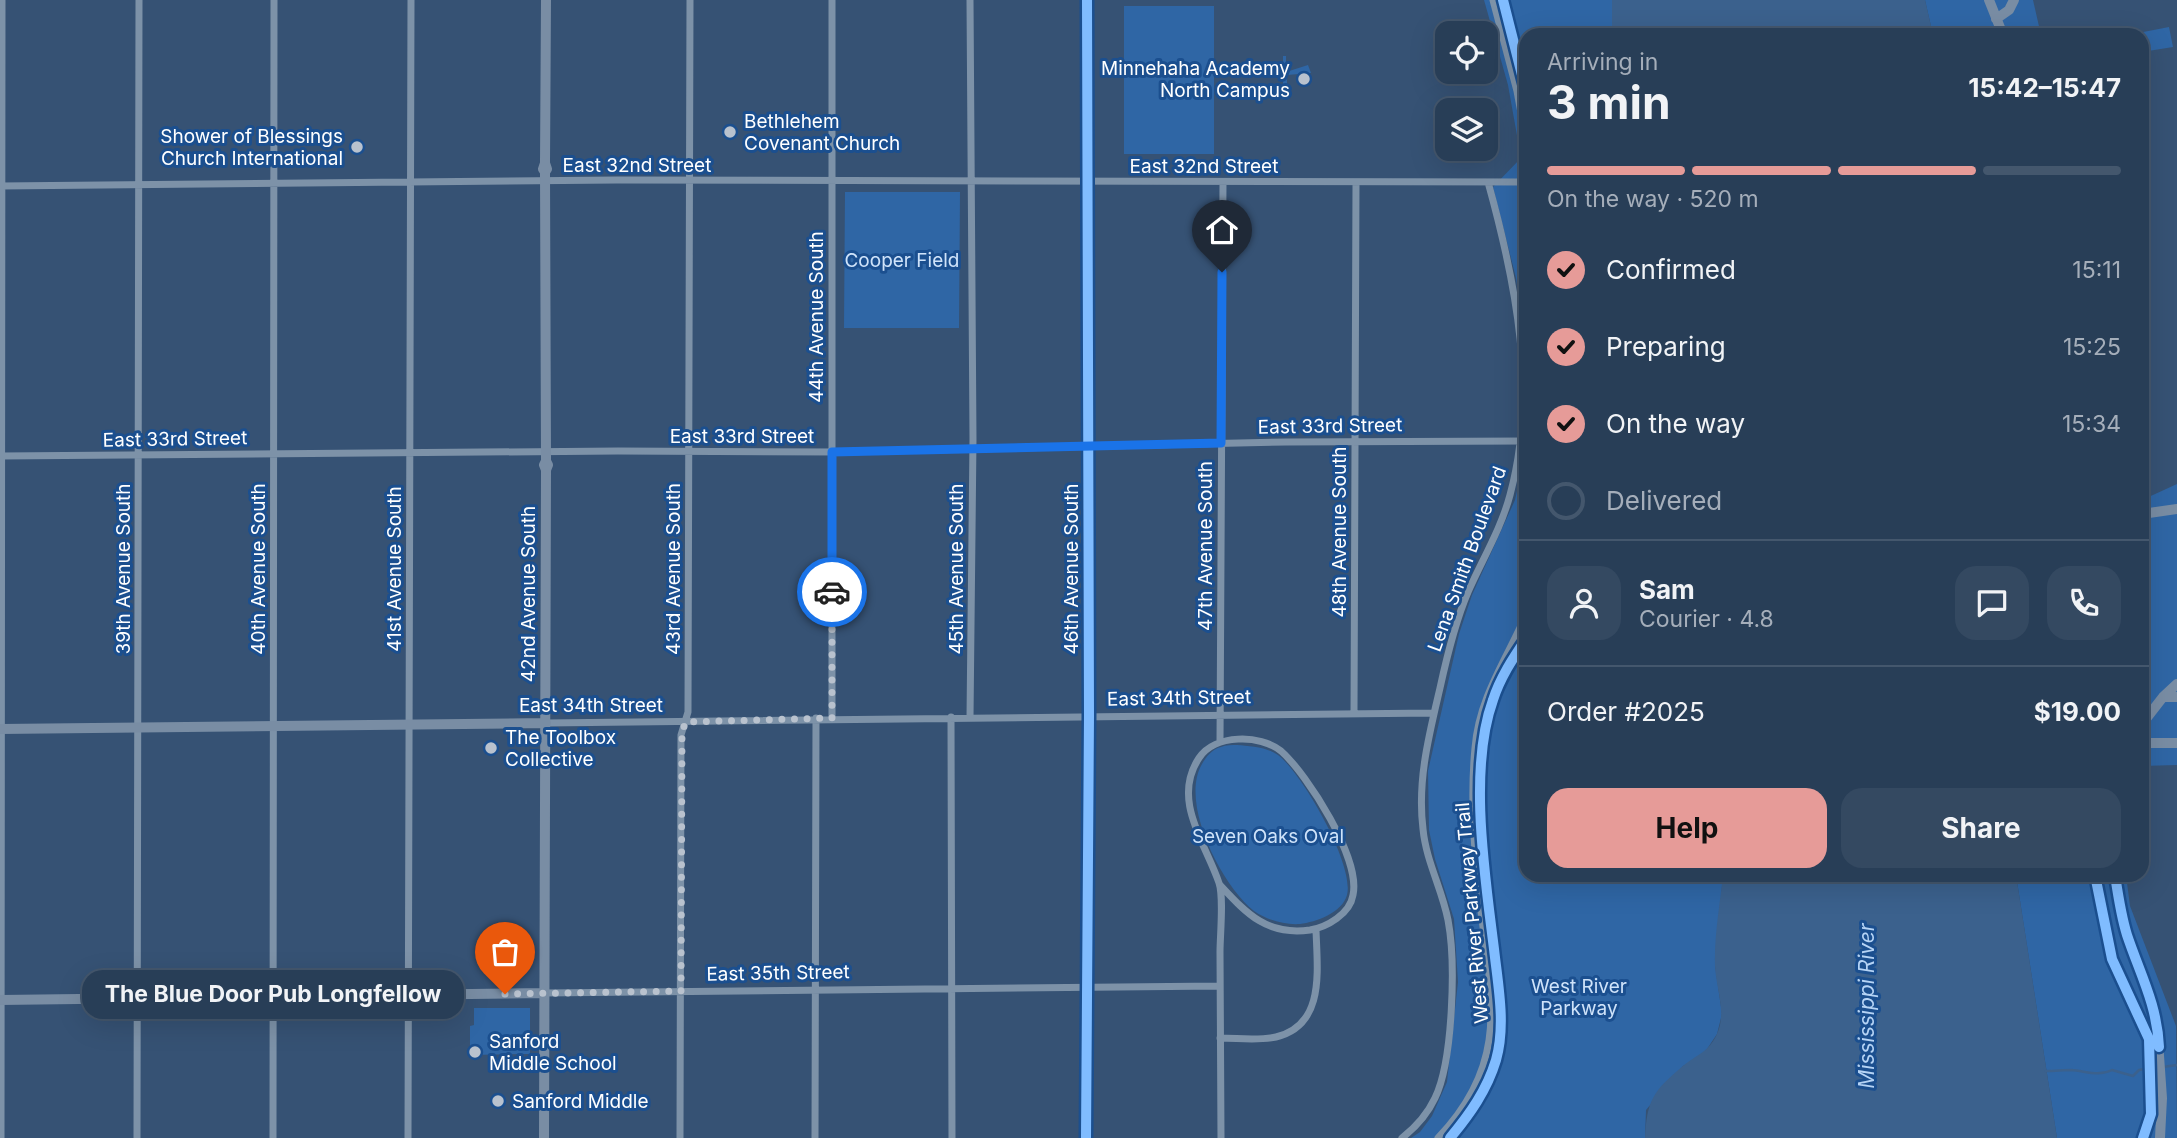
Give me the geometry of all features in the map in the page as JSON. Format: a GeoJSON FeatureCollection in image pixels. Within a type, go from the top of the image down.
{"type":"FeatureCollection","features":[{"type":"Feature","properties":{"kind":"street"},"geometry":{"type":"LineString","coordinates":[[1,1138],[2,0]]}},
{"type":"Feature","properties":{"kind":"street","name":"39th Avenue South"},"geometry":{"type":"LineString","coordinates":[[137,1138],[139,0]]}},
{"type":"Feature","properties":{"kind":"street","name":"40th Avenue South"},"geometry":{"type":"LineString","coordinates":[[273,1138],[274,0]]}},
{"type":"Feature","properties":{"kind":"street","name":"41st Avenue South"},"geometry":{"type":"LineString","coordinates":[[408,1138],[411,0]]}},
{"type":"Feature","properties":{"kind":"street","name":"42nd Avenue South"},"geometry":{"type":"LineString","coordinates":[[544,1138],[546,0]]}},
{"type":"Feature","properties":{"kind":"street","name":"43rd Avenue South"},"geometry":{"type":"LineString","coordinates":[[680,1138],[681,735],[688,712],[690,0]]}},
{"type":"Feature","properties":{"kind":"street","name":"44th Avenue South"},"geometry":{"type":"LineString","coordinates":[[832,0],[832,718]]}},
{"type":"Feature","properties":{"kind":"street","name":"45th Avenue South"},"geometry":{"type":"LineString","coordinates":[[970,0],[970,181],[973,190],[971,718]]}},
{"type":"Feature","properties":{"kind":"street","name":"46th Avenue South"},"geometry":{"type":"LineString","coordinates":[[1086,1138],[1089,716],[1087,0]]}},
{"type":"Feature","properties":{"kind":"street"},"geometry":{"type":"LineString","coordinates":[[1493,0],[1519,102]]}},
{"type":"Feature","properties":{"kind":"street"},"geometry":{"type":"LineString","coordinates":[[1989,0],[2000,28]]}},
{"type":"Feature","properties":{"kind":"street"},"geometry":{"type":"LineString","coordinates":[[1996,19],[2009,10],[2014,0]]}},
{"type":"Feature","properties":{"kind":"street","name":"East 32nd Street"},"geometry":{"type":"LineString","coordinates":[[2,186],[138,187],[411,181],[545,172],[691,180],[1519,182]]}},
{"type":"Feature","properties":{"kind":"street","name":"47th Avenue South"},"geometry":{"type":"LineString","coordinates":[[1220,741],[1223,182]]}},
{"type":"Feature","properties":{"kind":"street","name":"48th Avenue South"},"geometry":{"type":"LineString","coordinates":[[1354,714],[1356,183]]}},
{"type":"Feature","properties":{"kind":"street","name":"Lena Smith Boulevard"},"geometry":{"type":"LineString","coordinates":[[1488,183],[1511,279],[1519,339]]}},
{"type":"Feature","properties":{"kind":"street","name":"East 33rd Street"},"geometry":{"type":"LineString","coordinates":[[1,456],[410,452],[546,461],[690,451],[832,452],[1221,443],[1519,441]]}},
{"type":"Feature","properties":{"kind":"street","name":"Lena Smith Boulevard"},"geometry":{"type":"LineString","coordinates":[[1402,1138],[1416,1128],[1436,1097],[1442,1080],[1453,981],[1448,920],[1423,831],[1422,771],[1454,632],[1467,593],[1510,499],[1519,462]]}},
{"type":"Feature","properties":{"kind":"street"},"geometry":{"type":"LineString","coordinates":[[2149,513],[2177,509]]}},
{"type":"Feature","properties":{"kind":"street"},"geometry":{"type":"LineString","coordinates":[[1438,1138],[1458,1115],[1478,1081],[1492,1030],[1492,1003],[1479,900],[1474,818],[1475,749],[1488,690],[1519,629]]}},
{"type":"Feature","properties":{"kind":"street"},"geometry":{"type":"LineString","coordinates":[[2149,715],[2177,684]]}},
{"type":"Feature","properties":{"kind":"street"},"geometry":{"type":"LineString","coordinates":[[2163,697],[2177,697]]}},
{"type":"Feature","properties":{"kind":"street","name":"East 34th Street"},"geometry":{"type":"LineString","coordinates":[[1,729],[1434,713]]}},
{"type":"Feature","properties":{"kind":"street"},"geometry":{"type":"LineString","coordinates":[[951,717],[952,1138]]}},
{"type":"Feature","properties":{"kind":"street"},"geometry":{"type":"LineString","coordinates":[[815,1138],[816,718]]}},
{"type":"Feature","properties":{"kind":"street"},"geometry":{"type":"LineString","coordinates":[[1220,741],[1257,741],[1279,750],[1311,788],[1339,834],[1348,858],[1353,896],[1346,910],[1337,918],[1316,929],[1289,931],[1261,924],[1220,885],[1194,827],[1190,776],[1199,758],[1220,741]]}},
{"type":"Feature","properties":{"kind":"street"},"geometry":{"type":"LineString","coordinates":[[2149,743],[2177,743]]}},
{"type":"Feature","properties":{"kind":"street"},"geometry":{"type":"LineString","coordinates":[[2116,882],[2127,934],[2156,1013],[2162,1098],[2160,1138]]}},
{"type":"Feature","properties":{"kind":"street"},"geometry":{"type":"LineString","coordinates":[[1220,885],[1221,1138]]}},
{"type":"Feature","properties":{"kind":"street"},"geometry":{"type":"LineString","coordinates":[[1220,1038],[1277,1037],[1303,1022],[1311,1012],[1316,992],[1316,929]]}},
{"type":"Feature","properties":{"kind":"street","name":"East 35th Street"},"geometry":{"type":"LineString","coordinates":[[1,1000],[1220,986]]}},
{"type":"Feature","properties":{"kind":"green space"},"geometry":{"type":"Polygon","coordinates":[[[1484,0],[1612,0],[1612,28],[1519,28],[1519,147],[1508,85],[1498,50],[1498,21],[1490,21],[1484,0]]]}},
{"type":"Feature","properties":{"kind":"green space"},"geometry":{"type":"Polygon","coordinates":[[[1925,0],[2033,0],[2039,28],[1931,28],[1925,0]]]}},
{"type":"Feature","properties":{"kind":"green space"},"geometry":{"type":"Polygon","coordinates":[[[1124,6],[1214,6],[1214,154],[1124,154],[1124,6]]]}},
{"type":"Feature","properties":{"kind":"green space"},"geometry":{"type":"Polygon","coordinates":[[[2169,27],[2173,47],[2149,51],[2149,31],[2169,27]]]}},
{"type":"Feature","properties":{"kind":"green space"},"geometry":{"type":"Polygon","coordinates":[[[1283,56],[1286,56],[1286,72],[1308,65],[1311,73],[1287,75],[1287,99],[1283,99],[1283,56]]]}},
{"type":"Feature","properties":{"kind":"green space"},"geometry":{"type":"Polygon","coordinates":[[[1519,160],[1519,299],[1493,187],[1519,160]]]}},
{"type":"Feature","properties":{"kind":"green space","name":"Cooper Field"},"geometry":{"type":"Polygon","coordinates":[[[845,192],[960,192],[959,328],[844,328],[845,192]]]}},
{"type":"Feature","properties":{"kind":"green space","name":"West River Parkway"},"geometry":{"type":"Polygon","coordinates":[[[1519,482],[1519,882],[1722,882],[1715,965],[1722,1014],[1717,1034],[1703,1055],[1683,1066],[1646,1110],[1645,1138],[1411,1138],[1420,1132],[1432,1116],[1447,1082],[1458,982],[1454,919],[1429,830],[1428,771],[1459,634],[1472,595],[1515,500],[1519,482]]]}},
{"type":"Feature","properties":{"kind":"green space"},"geometry":{"type":"Polygon","coordinates":[[[2177,484],[2177,765],[2149,766],[2149,497],[2177,484]]]}},
{"type":"Feature","properties":{"kind":"green space","name":"Seven Oaks Oval"},"geometry":{"type":"Polygon","coordinates":[[[1223,746],[1252,746],[1278,755],[1300,780],[1324,820],[1343,863],[1347,881],[1344,901],[1328,916],[1300,924],[1282,923],[1264,917],[1242,899],[1217,864],[1200,821],[1196,780],[1202,764],[1212,751],[1223,746]]]}},
{"type":"Feature","properties":{"kind":"green space"},"geometry":{"type":"Polygon","coordinates":[[[2017,882],[2127,882],[2130,906],[2176,1026],[2177,1138],[2057,1138],[2017,882]]]}},
{"type":"Feature","properties":{"kind":"green space"},"geometry":{"type":"Polygon","coordinates":[[[474,1008],[530,1008],[530,1054],[470,1055],[470,1026],[474,1025],[474,1008]]]}},
{"type":"Feature","properties":{"kind":"water"},"geometry":{"type":"Polygon","coordinates":[[[1612,0],[1925,0],[1931,28],[1612,28],[1612,0]]]}},
{"type":"Feature","properties":{"kind":"water","name":"Mississippi River"},"geometry":{"type":"Polygon","coordinates":[[[1722,882],[2017,882],[2057,1138],[1645,1138],[1653,1097],[1673,1075],[1710,1045],[1720,1026],[1716,932],[1722,882]]]}},
{"type":"Feature","properties":{"kind":"waterway"},"geometry":{"type":"LineString","coordinates":[[2163,1067],[2177,1065]]}},
{"type":"Feature","properties":{"kind":"waterway"},"geometry":{"type":"LineString","coordinates":[[2046,1071],[2097,1073],[2112,1070],[2133,1076],[2139,1070],[2156,1067]]}},
{"type":"Feature","properties":{"kind":"cycle path"},"geometry":{"type":"LineString","coordinates":[[1086,1138],[1089,716],[1087,0]]}},
{"type":"Feature","properties":{"kind":"cycle path"},"geometry":{"type":"LineString","coordinates":[[1503,0],[1519,63]]}},
{"type":"Feature","properties":{"kind":"cycle path","name":"West River Parkway Trail"},"geometry":{"type":"LineString","coordinates":[[1450,1138],[1483,1092],[1499,1047],[1500,1005],[1483,856],[1481,758],[1485,728],[1496,692],[1519,650]]}},
{"type":"Feature","properties":{"kind":"cycle path"},"geometry":{"type":"LineString","coordinates":[[2096,882],[2112,959],[2149,1039],[2151,1114],[2143,1138]]}},
{"type":"Feature","properties":{"kind":"cycle path"},"geometry":{"type":"LineString","coordinates":[[2116,882],[2125,928],[2155,1017],[2159,1047]]}},
{"type":"Feature","properties":{"kind":"way so far"},"geometry":{"type":"LineString","coordinates":[[505,994],[681,991],[682,731],[686,722],[832,718],[832,592]]}},
{"type":"Feature","properties":{"kind":"place","name":"Minnehaha Academy North Campus"},"geometry":{"type":"Point","coordinates":[1304,79]}},
{"type":"Feature","properties":{"kind":"place","name":"Bethlehem Covenant Church"},"geometry":{"type":"Point","coordinates":[730,132]}},
{"type":"Feature","properties":{"kind":"place","name":"Shower of Blessings Church International"},"geometry":{"type":"Point","coordinates":[357,147]}},
{"type":"Feature","properties":{"kind":"place","name":"The Toolbox Collective"},"geometry":{"type":"Point","coordinates":[491,748]}},
{"type":"Feature","properties":{"kind":"place","name":"The Blue Door Pub Longfellow"},"geometry":{"type":"Point","coordinates":[505,994]}},
{"type":"Feature","properties":{"kind":"place","name":"Sanford Middle School"},"geometry":{"type":"Point","coordinates":[475,1052]}},
{"type":"Feature","properties":{"kind":"place","name":"Sanford Middle"},"geometry":{"type":"Point","coordinates":[498,1101]}},
{"type":"Feature","properties":{"kind":"route"},"geometry":{"type":"LineString","coordinates":[[832,592],[832,452],[1221,443],[1222,272]]}}]}
